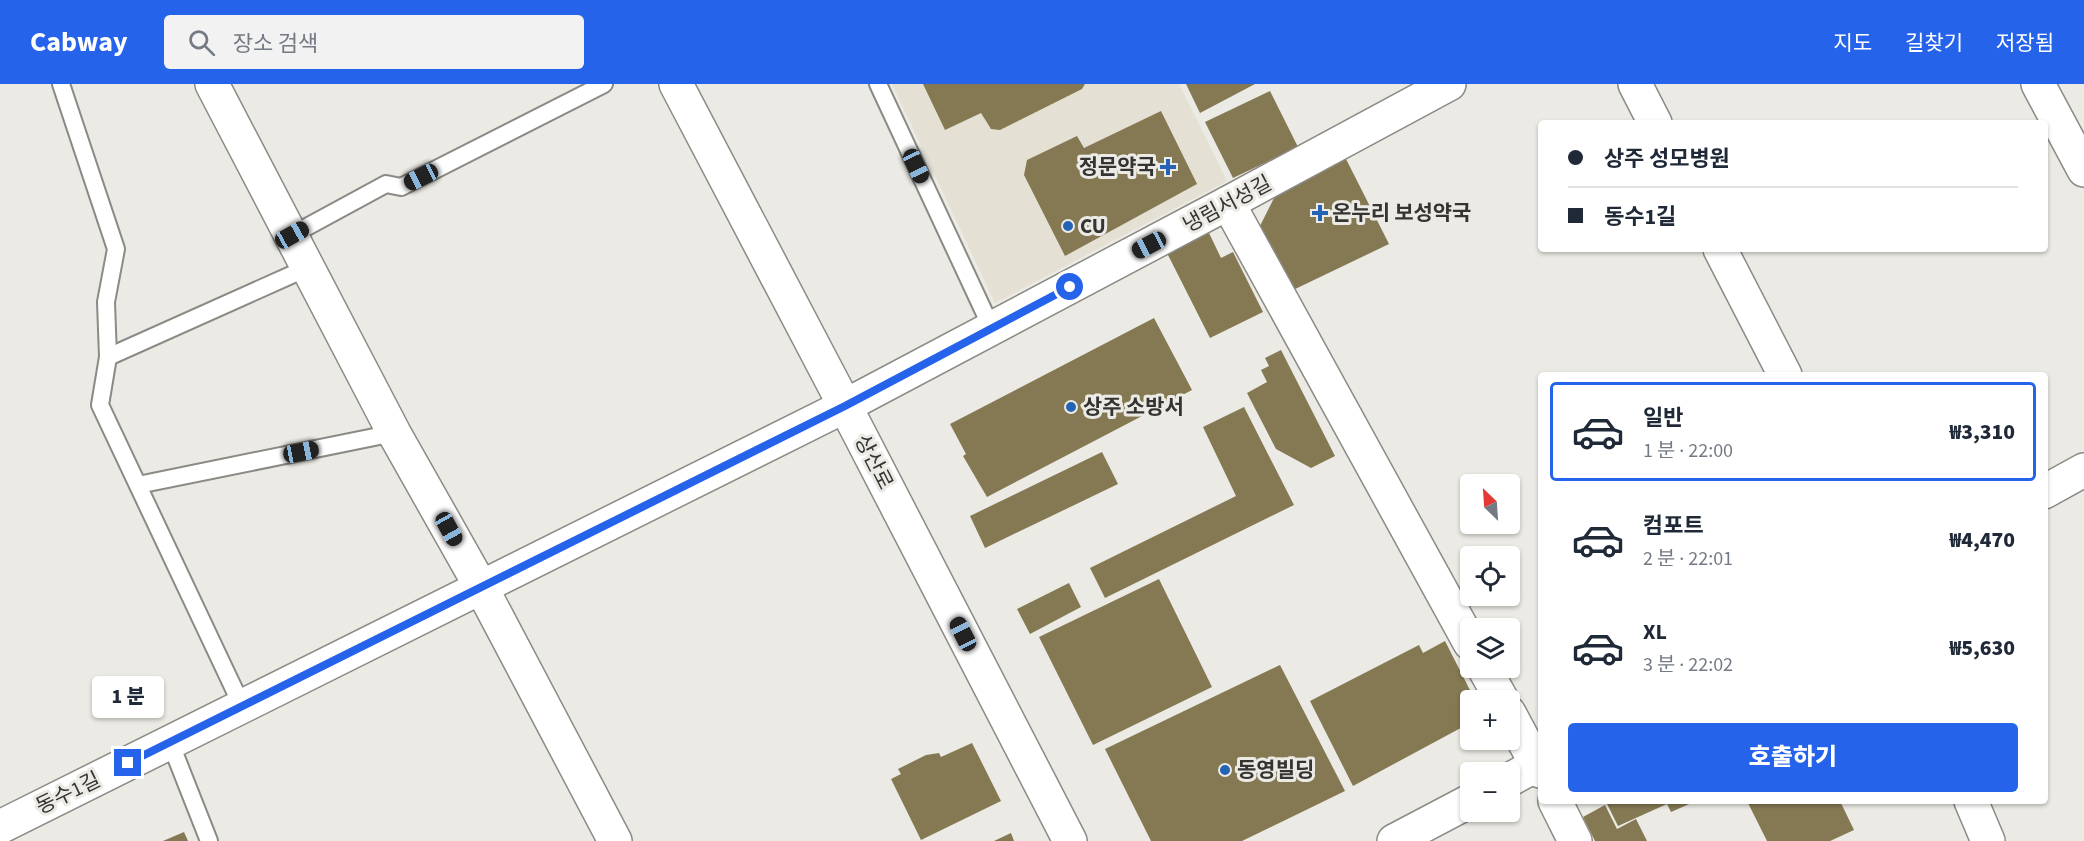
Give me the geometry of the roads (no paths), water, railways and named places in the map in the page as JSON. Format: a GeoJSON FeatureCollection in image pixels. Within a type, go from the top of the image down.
{"type":"FeatureCollection","features":[{"type":"Feature","properties":{"kind":"street"},"geometry":{"type":"LineString","coordinates":[[212,84],[394,433],[481,587],[615,841]]}},
{"type":"Feature","properties":{"kind":"street","name":"상산로"},"geometry":{"type":"LineString","coordinates":[[676,84],[1070,841]]}},
{"type":"Feature","properties":{"kind":"street","name":"냉림서성길"},"geometry":{"type":"LineString","coordinates":[[845,406],[1449,84]]}},
{"type":"Feature","properties":{"kind":"street"},"geometry":{"type":"LineString","coordinates":[[1635,84],[1653,120]]}},
{"type":"Feature","properties":{"kind":"street"},"geometry":{"type":"LineString","coordinates":[[2038,84],[2084,170]]}},
{"type":"Feature","properties":{"kind":"street"},"geometry":{"type":"LineString","coordinates":[[1228,203],[1460,625]]}},
{"type":"Feature","properties":{"kind":"street"},"geometry":{"type":"LineString","coordinates":[[1722,252],[1783,372]]}},
{"type":"Feature","properties":{"kind":"street","name":"동수1길"},"geometry":{"type":"LineString","coordinates":[[0,826],[845,406]]}},
{"type":"Feature","properties":{"kind":"street"},"geometry":{"type":"LineString","coordinates":[[2048,490],[2084,470]]}},
{"type":"Feature","properties":{"kind":"street"},"geometry":{"type":"LineString","coordinates":[[1520,733],[1538,765]]}},
{"type":"Feature","properties":{"kind":"street"},"geometry":{"type":"LineString","coordinates":[[1520,775],[1538,767]]}},
{"type":"Feature","properties":{"kind":"street"},"geometry":{"type":"LineString","coordinates":[[1556,804],[1575,841]]}},
{"type":"Feature","properties":{"kind":"street"},"geometry":{"type":"LineString","coordinates":[[1972,804],[1988,841]]}},
{"type":"Feature","properties":{"kind":"street"},"geometry":{"type":"LineString","coordinates":[[1394,841],[1460,806]]}},
{"type":"Feature","properties":{"kind":"lane"},"geometry":{"type":"LineString","coordinates":[[61,84],[116,249],[106,302],[108,357],[100,405],[242,706]]}},
{"type":"Feature","properties":{"kind":"lane"},"geometry":{"type":"LineString","coordinates":[[292,235],[386,184],[401,188],[604,84]]}},
{"type":"Feature","properties":{"kind":"lane"},"geometry":{"type":"LineString","coordinates":[[878,84],[992,329]]}},
{"type":"Feature","properties":{"kind":"lane"},"geometry":{"type":"LineString","coordinates":[[108,357],[309,267]]}},
{"type":"Feature","properties":{"kind":"lane"},"geometry":{"type":"LineString","coordinates":[[138,485],[394,433]]}},
{"type":"Feature","properties":{"kind":"lane"},"geometry":{"type":"LineString","coordinates":[[170,742],[209,841]]}},
{"type":"Feature","properties":{"kind":"place","name":"정문약국"},"geometry":{"type":"Point","coordinates":[1168,167]}},
{"type":"Feature","properties":{"kind":"place","name":"온누리 보성약국"},"geometry":{"type":"Point","coordinates":[1320,213]}},
{"type":"Feature","properties":{"kind":"place","name":"CU"},"geometry":{"type":"Point","coordinates":[1068,226]}},
{"type":"Feature","properties":{"kind":"place","name":"상주 소방서"},"geometry":{"type":"Point","coordinates":[1071,407]}},
{"type":"Feature","properties":{"kind":"place","name":"동영빌딩"},"geometry":{"type":"Point","coordinates":[1225,770]}}]}
